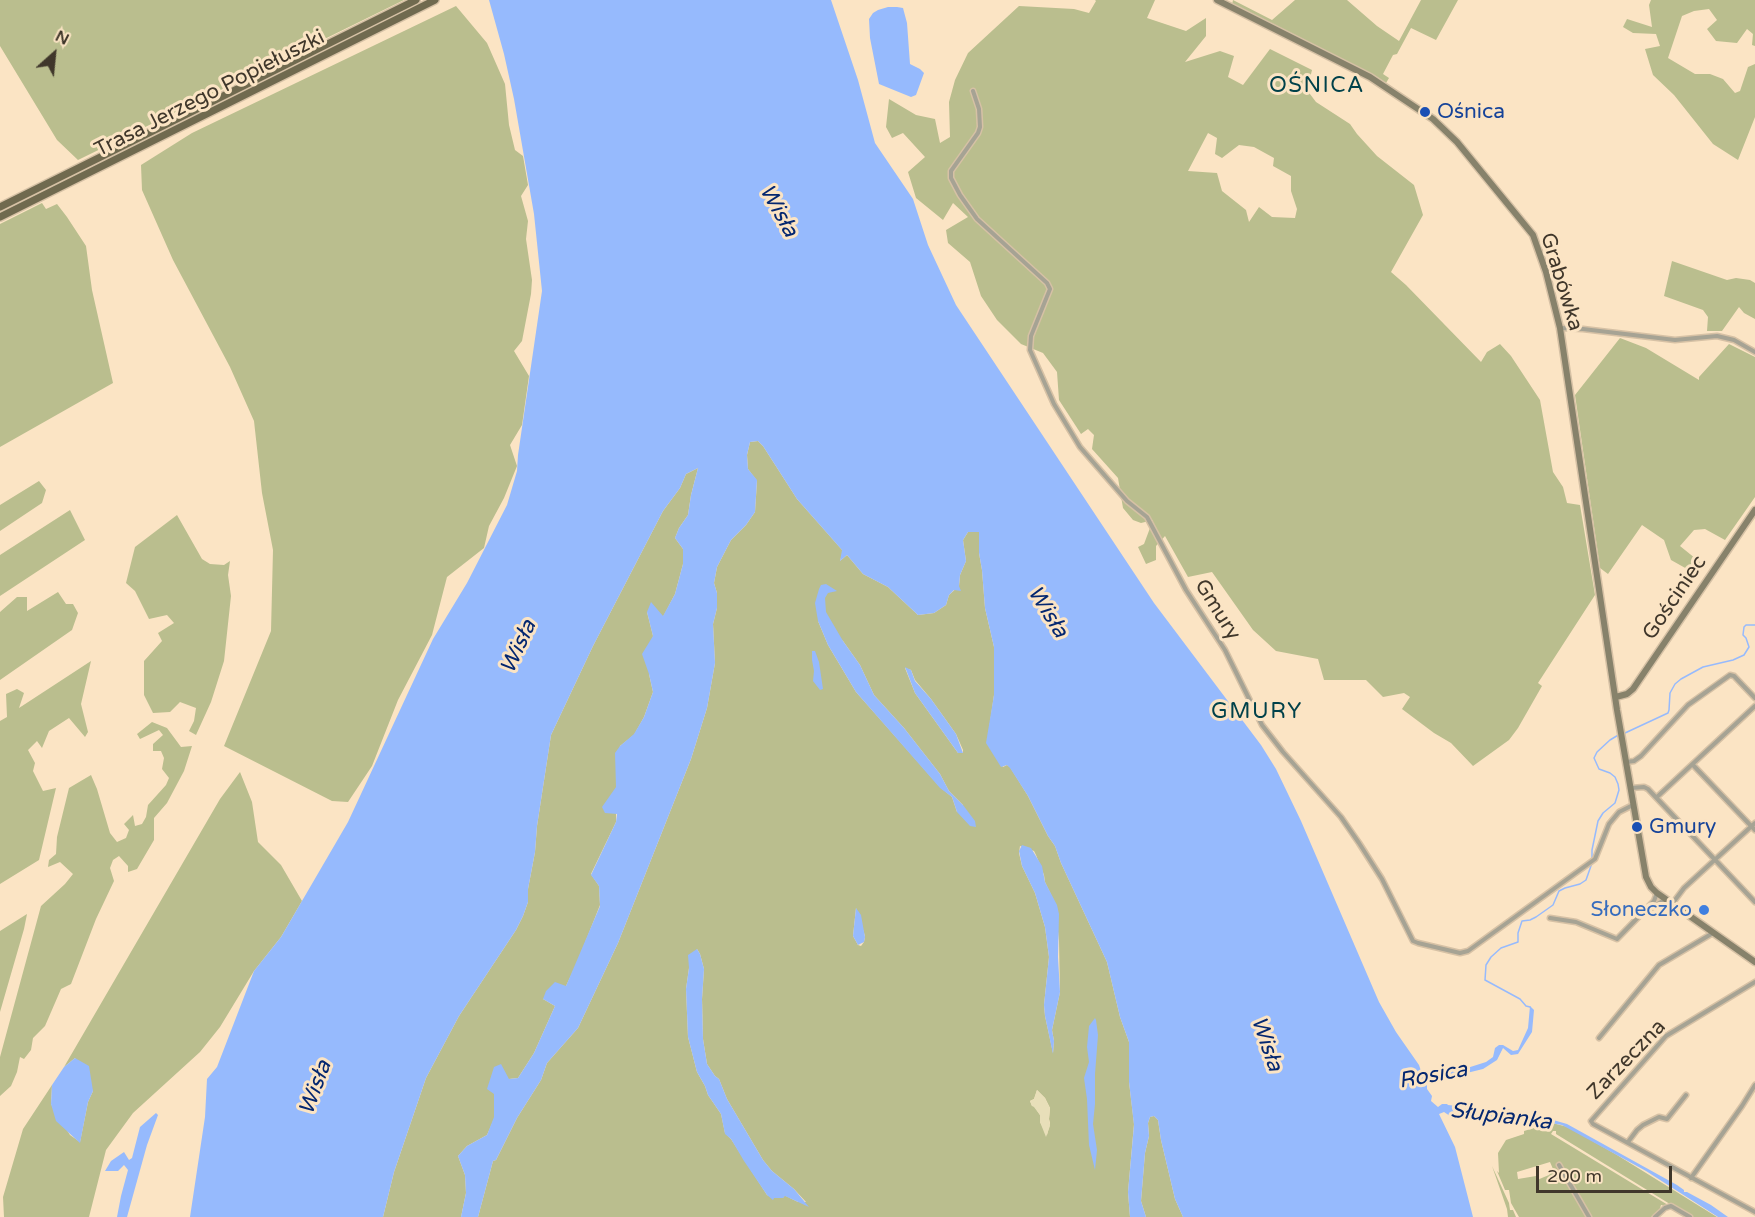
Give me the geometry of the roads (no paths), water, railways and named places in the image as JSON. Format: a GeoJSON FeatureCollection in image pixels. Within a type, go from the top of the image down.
{"type":"FeatureCollection","features":[{"type":"Feature","properties":{"kind":"main road","name":"Trasa Jerzego Popiełuszki"},"geometry":{"type":"LineString","coordinates":[[0,207],[416,0]]}},
{"type":"Feature","properties":{"kind":"main road","name":"Trasa Jerzego Popiełuszki"},"geometry":{"type":"LineString","coordinates":[[0,217],[435,0]]}},
{"type":"Feature","properties":{"kind":"street","name":"Grabówka"},"geometry":{"type":"LineString","coordinates":[[1217,0],[1376,81],[1425,112],[1443,127],[1533,235],[1546,272],[1560,328],[1622,741],[1646,877],[1657,893]]}},
{"type":"Feature","properties":{"kind":"street","name":"Gmury"},"geometry":{"type":"LineString","coordinates":[[973,91],[979,109],[980,127],[951,171],[951,178],[977,219],[1047,283],[1050,289],[1031,336],[1030,350],[1054,404],[1080,447],[1127,501],[1147,517],[1186,590],[1225,650],[1266,731],[1341,818],[1359,843],[1382,879],[1413,941],[1460,953],[1468,951],[1595,859],[1608,824],[1619,812],[1633,805]]}},
{"type":"Feature","properties":{"kind":"street"},"geometry":{"type":"LineString","coordinates":[[1560,328],[1578,328],[1675,340],[1717,336],[1734,340],[1755,352]]}},
{"type":"Feature","properties":{"kind":"street","name":"Gościniec"},"geometry":{"type":"LineString","coordinates":[[1616,697],[1627,694],[1633,689],[1755,510]]}},
{"type":"Feature","properties":{"kind":"street"},"geometry":{"type":"LineString","coordinates":[[1626,762],[1634,761],[1641,756],[1688,705],[1730,675],[1734,676],[1755,698]]}},
{"type":"Feature","properties":{"kind":"street"},"geometry":{"type":"LineString","coordinates":[[1657,798],[1755,706]]}},
{"type":"Feature","properties":{"kind":"street"},"geometry":{"type":"LineString","coordinates":[[1672,904],[1684,888],[1754,826],[1693,765]]}},
{"type":"Feature","properties":{"kind":"street"},"geometry":{"type":"LineString","coordinates":[[1631,788],[1648,789],[1755,902]]}},
{"type":"Feature","properties":{"kind":"street"},"geometry":{"type":"LineString","coordinates":[[1550,918],[1576,922],[1617,939],[1654,901],[1657,893],[1755,962]]}},
{"type":"Feature","properties":{"kind":"street"},"geometry":{"type":"LineString","coordinates":[[1643,912],[1666,899]]}},
{"type":"Feature","properties":{"kind":"street"},"geometry":{"type":"LineString","coordinates":[[1599,1038],[1659,965],[1713,933]]}},
{"type":"Feature","properties":{"kind":"street","name":"Zarzeczna"},"geometry":{"type":"LineString","coordinates":[[1755,982],[1666,1036],[1591,1121],[1755,1212]]}},
{"type":"Feature","properties":{"kind":"street"},"geometry":{"type":"LineString","coordinates":[[1691,1178],[1755,1085]]}},
{"type":"Feature","properties":{"kind":"street"},"geometry":{"type":"LineString","coordinates":[[1628,1142],[1643,1125],[1659,1117],[1666,1119],[1686,1095]]}},
{"type":"Feature","properties":{"kind":"street"},"geometry":{"type":"LineString","coordinates":[[1559,1165],[1589,1217]]}},
{"type":"Feature","properties":{"kind":"street"},"geometry":{"type":"LineString","coordinates":[[1655,1217],[1671,1206],[1690,1217]]}},
{"type":"Feature","properties":{"kind":"water"},"geometry":{"type":"Polygon","coordinates":[[[489,0],[831,0],[858,80],[875,143],[913,199],[928,245],[956,305],[1154,603],[1261,745],[1276,769],[1301,821],[1379,1002],[1419,1065],[1422,1074],[1426,1077],[1442,1071],[1464,1069],[1486,1062],[1493,1057],[1495,1048],[1499,1045],[1513,1051],[1518,1050],[1528,1028],[1530,1006],[1534,1010],[1532,1032],[1518,1054],[1511,1055],[1503,1048],[1497,1060],[1483,1069],[1430,1082],[1427,1084],[1427,1089],[1432,1096],[1431,1101],[1438,1107],[1447,1104],[1485,1111],[1507,1112],[1509,1109],[1511,1113],[1519,1113],[1519,1116],[1543,1117],[1567,1124],[1677,1185],[1684,1192],[1711,1205],[1728,1217],[1718,1217],[1646,1171],[1562,1125],[1545,1122],[1519,1123],[1518,1121],[1517,1124],[1506,1124],[1501,1121],[1492,1122],[1488,1119],[1450,1116],[1444,1112],[1439,1114],[1455,1147],[1473,1217],[1183,1217],[1175,1199],[1158,1120],[1154,1116],[1150,1117],[1148,1123],[1149,1136],[1145,1153],[1141,1201],[1146,1217],[1130,1217],[1128,1192],[1134,1125],[1129,1082],[1129,1042],[1120,1017],[1107,962],[1055,846],[1028,796],[1010,768],[1007,765],[1001,767],[986,743],[994,695],[994,647],[985,608],[979,532],[968,532],[963,540],[966,561],[960,575],[961,591],[954,590],[949,595],[946,605],[934,613],[918,615],[888,587],[863,574],[847,555],[840,561],[842,550],[797,499],[758,441],[750,442],[747,455],[748,469],[757,480],[755,512],[731,540],[717,567],[714,583],[717,608],[713,624],[715,663],[707,708],[691,759],[618,943],[578,1028],[547,1063],[541,1080],[517,1118],[496,1160],[493,1161],[478,1217],[461,1217],[466,1193],[465,1175],[458,1156],[467,1146],[487,1135],[494,1117],[494,1094],[487,1089],[494,1067],[501,1064],[509,1079],[518,1078],[534,1053],[555,1006],[543,999],[546,991],[555,982],[566,986],[600,906],[599,886],[591,875],[616,822],[617,814],[605,813],[602,807],[616,787],[615,753],[634,734],[644,717],[653,692],[642,654],[653,636],[647,612],[651,602],[663,616],[675,594],[683,564],[683,549],[675,538],[688,515],[698,468],[686,474],[680,488],[663,511],[593,646],[551,735],[528,902],[516,930],[459,1016],[426,1078],[394,1172],[383,1217],[190,1217],[205,1117],[207,1079],[217,1067],[254,971],[281,937],[348,822],[433,639],[467,583],[507,505],[517,471],[542,291],[534,214],[514,99],[489,0]]]}},
{"type":"Feature","properties":{"kind":"water"},"geometry":{"type":"Polygon","coordinates":[[[888,7],[903,8],[907,23],[910,64],[924,73],[916,95],[911,97],[879,84],[870,38],[869,19],[873,13],[888,7]]]}},
{"type":"Feature","properties":{"kind":"water"},"geometry":{"type":"Polygon","coordinates":[[[826,584],[837,591],[828,593],[825,598],[826,612],[860,665],[874,695],[904,728],[940,774],[949,791],[975,821],[976,827],[970,826],[957,812],[952,797],[940,788],[856,692],[828,645],[818,621],[815,603],[821,585],[826,584]]]}},
{"type":"Feature","properties":{"kind":"water"},"geometry":{"type":"Polygon","coordinates":[[[812,651],[815,651],[819,662],[823,689],[820,690],[813,681],[812,651]]]}},
{"type":"Feature","properties":{"kind":"water"},"geometry":{"type":"Polygon","coordinates":[[[905,667],[911,670],[915,681],[956,734],[963,753],[958,753],[915,693],[905,667]]]}},
{"type":"Feature","properties":{"kind":"water"},"geometry":{"type":"Polygon","coordinates":[[[1022,845],[1031,848],[1042,866],[1045,882],[1059,914],[1060,992],[1052,1030],[1053,1054],[1044,1005],[1049,957],[1045,927],[1035,893],[1022,866],[1019,851],[1022,845]]]}},
{"type":"Feature","properties":{"kind":"water"},"geometry":{"type":"Polygon","coordinates":[[[856,908],[861,915],[865,937],[864,942],[858,945],[853,936],[856,908]]]}},
{"type":"Feature","properties":{"kind":"water"},"geometry":{"type":"Polygon","coordinates":[[[697,949],[704,969],[703,1039],[707,1064],[719,1079],[727,1099],[763,1160],[772,1171],[794,1189],[809,1207],[785,1196],[773,1200],[767,1195],[731,1139],[725,1134],[721,1114],[708,1095],[697,1072],[688,1037],[686,989],[688,955],[697,949]]]}},
{"type":"Feature","properties":{"kind":"water"},"geometry":{"type":"Polygon","coordinates":[[[1095,1018],[1098,1035],[1093,1124],[1097,1150],[1095,1170],[1089,1145],[1084,1078],[1089,1062],[1087,1047],[1089,1026],[1095,1018]]]}},
{"type":"Feature","properties":{"kind":"water"},"geometry":{"type":"Polygon","coordinates":[[[75,1058],[89,1066],[93,1091],[88,1102],[80,1143],[56,1121],[51,1104],[52,1085],[64,1067],[75,1058]]]}},
{"type":"Feature","properties":{"kind":"water"},"geometry":{"type":"Polygon","coordinates":[[[156,1113],[158,1115],[147,1145],[127,1217],[117,1217],[128,1170],[124,1165],[118,1171],[105,1171],[111,1161],[124,1152],[129,1160],[132,1158],[140,1127],[156,1113]]]}},
{"type":"Feature","properties":{"kind":"waterway","name":"Rosica"},"geometry":{"type":"LineString","coordinates":[[1625,733],[1668,713],[1670,693],[1681,679],[1703,667],[1744,655],[1749,647],[1743,635],[1744,627],[1755,625]]}},
{"type":"Feature","properties":{"kind":"waterway","name":"Rosica"},"geometry":{"type":"LineString","coordinates":[[1592,858],[1598,821],[1603,813],[1615,803],[1619,790],[1615,777],[1599,769],[1594,758],[1597,752],[1620,734]]}},
{"type":"Feature","properties":{"kind":"waterway","name":"Rosica"},"geometry":{"type":"LineString","coordinates":[[1530,1007],[1485,980],[1486,965],[1501,948],[1518,942],[1522,921],[1536,917],[1553,905],[1559,891],[1586,880],[1592,863]]}},
{"type":"Feature","properties":{"kind":"place","name":"Ośnica"},"geometry":{"type":"Point","coordinates":[1425,112]}},
{"type":"Feature","properties":{"kind":"place","name":"Gmury"},"geometry":{"type":"Point","coordinates":[1637,827]}},
{"type":"Feature","properties":{"kind":"place","name":"Słoneczko"},"geometry":{"type":"Point","coordinates":[1704,910]}},
{"type":"Feature","properties":{"kind":"district","name":"OŚNICA"},"geometry":{"type":"Point","coordinates":[1317,86]}},
{"type":"Feature","properties":{"kind":"district","name":"GMURY"},"geometry":{"type":"Point","coordinates":[1257,712]}},
{"type":"Feature","properties":{"kind":"water label","name":"Wisła"},"geometry":{"type":"Point","coordinates":[778,211]}},
{"type":"Feature","properties":{"kind":"water label","name":"Wisła"},"geometry":{"type":"Point","coordinates":[1047,612]}},
{"type":"Feature","properties":{"kind":"water label","name":"Wisła"},"geometry":{"type":"Point","coordinates":[519,647]}},
{"type":"Feature","properties":{"kind":"water label","name":"Wisła"},"geometry":{"type":"Point","coordinates":[1266,1044]}},
{"type":"Feature","properties":{"kind":"water label","name":"Wisła"},"geometry":{"type":"Point","coordinates":[316,1088]}},
{"type":"Feature","properties":{"kind":"water label","name":"Słupianka"},"geometry":{"type":"Point","coordinates":[1501,1117]}}]}
